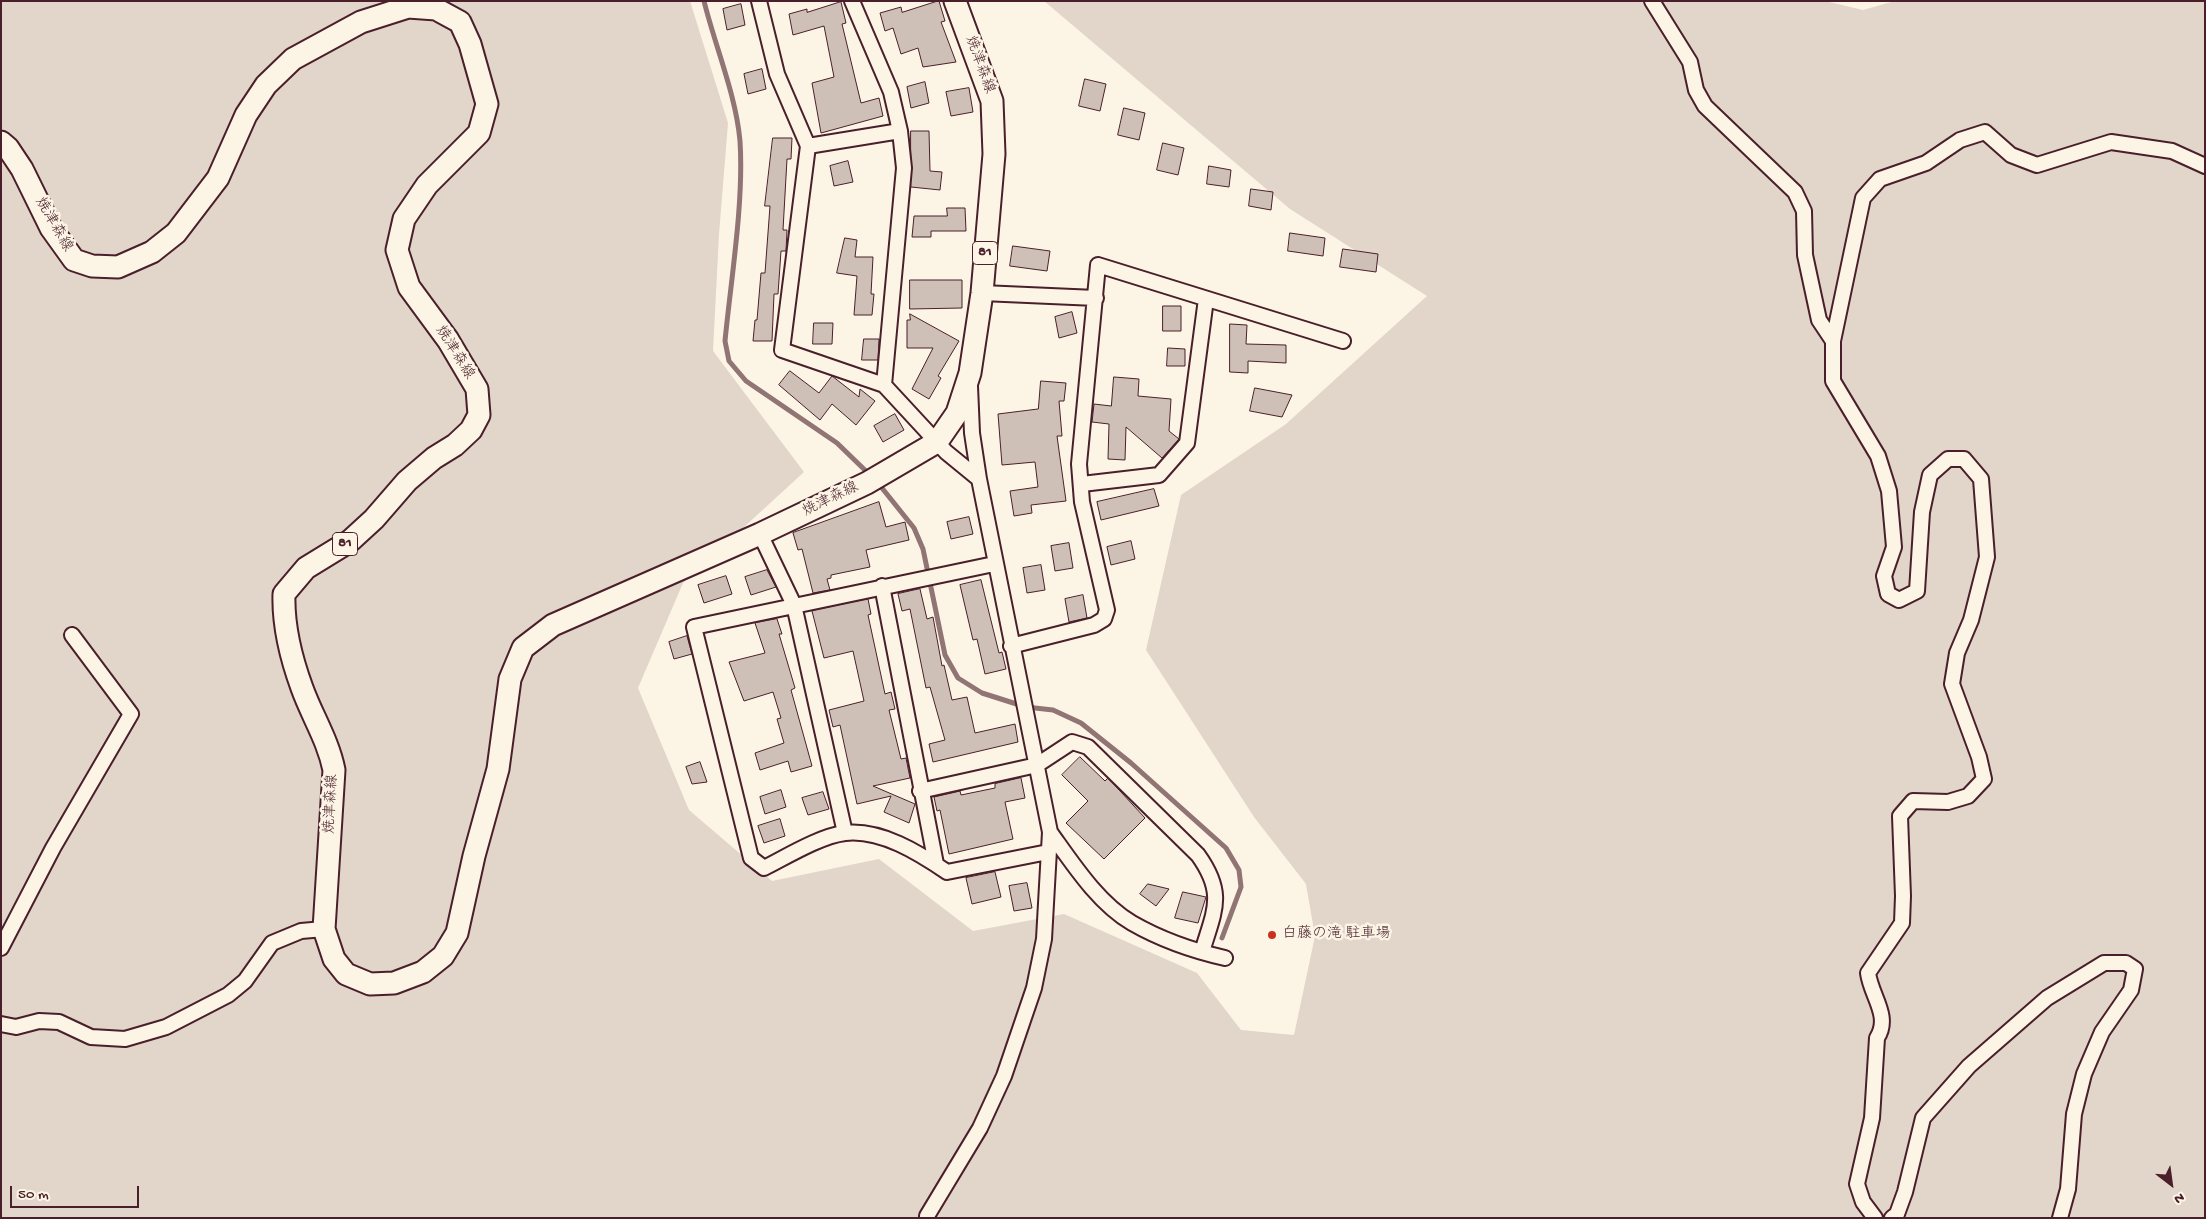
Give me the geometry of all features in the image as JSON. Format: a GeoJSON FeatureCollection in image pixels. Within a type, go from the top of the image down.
{"type":"FeatureCollection","features":[{"type":"Feature","properties":{"kind":"main road","name":"焼津森線"},"geometry":{"type":"LineString","coordinates":[[1,142],[8,148],[22,169],[51,228],[74,260],[92,266],[118,266],[152,252],[176,232],[218,178],[246,115],[266,85],[292,60],[361,22],[416,4],[436,9],[460,22],[470,44],[487,104],[479,134],[427,186],[404,219],[397,250],[408,287],[448,340],[476,389],[479,415],[471,430],[455,445],[434,458],[407,481],[374,519],[350,541],[306,568],[284,594],[283,621],[302,687],[330,751],[334,770],[324,929],[334,960],[346,974],[370,984],[394,983],[423,972],[443,956],[457,934],[474,856],[498,769],[510,679],[523,648],[553,625],[760,534],[875,478],[937,442],[957,413],[970,373],[982,293],[994,154],[992,100],[956,1]]}},
{"type":"Feature","properties":{"kind":"street"},"geometry":{"type":"LineString","coordinates":[[759,1],[777,74],[808,146],[782,350],[884,385],[937,442],[979,479]]}},
{"type":"Feature","properties":{"kind":"street"},"geometry":{"type":"LineString","coordinates":[[852,1],[891,92],[900,131],[904,168],[884,385]]}},
{"type":"Feature","properties":{"kind":"street"},"geometry":{"type":"LineString","coordinates":[[1652,1],[1690,62],[1696,90],[1705,106],[1795,192],[1804,211],[1805,255],[1819,320],[1833,341]]}},
{"type":"Feature","properties":{"kind":"street"},"geometry":{"type":"LineString","coordinates":[[808,146],[900,131]]}},
{"type":"Feature","properties":{"kind":"street"},"geometry":{"type":"LineString","coordinates":[[1875,1218],[1863,1202],[1857,1184],[1872,1118],[1877,1038],[1882,1030],[1883,1014],[1870,986],[1868,973],[1902,923],[1903,896],[1900,816],[1913,801],[1948,802],[1968,796],[1984,779],[1979,757],[1952,684],[1957,653],[1971,620],[1987,557],[1981,479],[1964,459],[1948,459],[1930,475],[1922,512],[1917,591],[1900,600],[1888,594],[1884,576],[1894,547],[1889,491],[1878,456],[1833,381],[1833,341],[1863,198],[1880,179],[1926,163],[1960,140],[1985,132],[2011,155],[2037,165],[2111,142],[2172,151],[2205,166]]}},
{"type":"Feature","properties":{"kind":"street"},"geometry":{"type":"LineString","coordinates":[[1012,646],[1094,625],[1104,619],[1107,610],[1082,502],[1079,464],[1098,265],[1343,341]]}},
{"type":"Feature","properties":{"kind":"street"},"geometry":{"type":"LineString","coordinates":[[982,293],[1096,298]]}},
{"type":"Feature","properties":{"kind":"street"},"geometry":{"type":"LineString","coordinates":[[1082,484],[1159,475],[1187,443],[1206,299]]}},
{"type":"Feature","properties":{"kind":"street"},"geometry":{"type":"LineString","coordinates":[[927,1216],[980,1128],[1004,1076],[1034,988],[1044,939],[1050,832],[994,564],[979,479],[972,433],[970,373]]}},
{"type":"Feature","properties":{"kind":"street"},"geometry":{"type":"LineString","coordinates":[[760,534],[794,606],[845,833]]}},
{"type":"Feature","properties":{"kind":"street"},"geometry":{"type":"LineString","coordinates":[[994,564],[919,578],[694,627],[751,858],[764,868],[805,847],[845,833],[886,838],[936,864],[947,872],[1048,852]]}},
{"type":"Feature","properties":{"kind":"street"},"geometry":{"type":"LineString","coordinates":[[882,586],[920,791],[936,864]]}},
{"type":"Feature","properties":{"kind":"street"},"geometry":{"type":"LineString","coordinates":[[1,948],[53,848],[131,714],[72,635]]}},
{"type":"Feature","properties":{"kind":"street"},"geometry":{"type":"LineString","coordinates":[[920,791],[1037,766],[1072,742],[1088,747],[1198,855],[1210,876],[1217,903],[1202,952]]}},
{"type":"Feature","properties":{"kind":"street"},"geometry":{"type":"LineString","coordinates":[[1050,832],[1102,898],[1131,922],[1202,952],[1225,958]]}},
{"type":"Feature","properties":{"kind":"street"},"geometry":{"type":"LineString","coordinates":[[1,1024],[16,1027],[39,1021],[59,1022],[90,1037],[125,1039],[166,1028],[228,994],[245,981],[272,943],[301,931],[324,929]]}},
{"type":"Feature","properties":{"kind":"street"},"geometry":{"type":"LineString","coordinates":[[1892,1218],[1897,1214],[1905,1192],[1923,1118],[1969,1066],[2047,998],[2104,964],[2126,963],[2135,969],[2131,990],[2102,1032],[2084,1074],[2074,1114],[2068,1189],[2060,1218]]}},
{"type":"Feature","properties":{"kind":"shaded area"},"geometry":{"type":"Polygon","coordinates":[[[1,1],[690,1],[728,123],[719,234],[713,351],[804,472],[683,583],[638,688],[689,810],[772,881],[879,859],[973,931],[1064,914],[1197,973],[1241,1030],[1294,1035],[1315,936],[1306,884],[1254,817],[1146,650],[1181,495],[1286,424],[1427,296],[1290,209],[1044,1],[1825,1],[1863,10],[1895,1],[2205,1],[2205,1218],[1,1218],[1,1]]]}},
{"type":"Feature","properties":{"kind":"building"},"geometry":{"type":"Polygon","coordinates":[[[939,1],[945,21],[941,22],[956,62],[923,67],[918,48],[901,54],[893,28],[885,31],[880,13],[901,7],[902,12],[939,1]]]}},
{"type":"Feature","properties":{"kind":"building"},"geometry":{"type":"Polygon","coordinates":[[[841,2],[846,23],[842,24],[861,103],[879,98],[883,116],[821,133],[812,83],[834,77],[824,26],[793,35],[789,14],[807,9],[807,12],[841,2]]]}},
{"type":"Feature","properties":{"kind":"building"},"geometry":{"type":"Polygon","coordinates":[[[741,4],[745,25],[727,30],[723,9],[741,4]]]}},
{"type":"Feature","properties":{"kind":"building"},"geometry":{"type":"Polygon","coordinates":[[[762,69],[766,89],[748,94],[744,74],[762,69]]]}},
{"type":"Feature","properties":{"kind":"building"},"geometry":{"type":"Polygon","coordinates":[[[1085,79],[1106,84],[1100,111],[1079,106],[1085,79]]]}},
{"type":"Feature","properties":{"kind":"building"},"geometry":{"type":"Polygon","coordinates":[[[925,82],[929,103],[911,108],[907,87],[925,82]]]}},
{"type":"Feature","properties":{"kind":"building"},"geometry":{"type":"Polygon","coordinates":[[[969,88],[973,112],[951,116],[946,92],[969,88]]]}},
{"type":"Feature","properties":{"kind":"building"},"geometry":{"type":"Polygon","coordinates":[[[1124,108],[1145,113],[1139,140],[1118,135],[1124,108]]]}},
{"type":"Feature","properties":{"kind":"building"},"geometry":{"type":"Polygon","coordinates":[[[911,131],[929,131],[930,171],[942,172],[940,190],[911,187],[911,131]]]}},
{"type":"Feature","properties":{"kind":"building"},"geometry":{"type":"Polygon","coordinates":[[[773,138],[792,138],[791,159],[787,159],[783,230],[787,230],[786,251],[781,251],[778,294],[774,294],[772,341],[753,341],[755,320],[757,320],[761,273],[765,273],[770,206],[765,206],[773,138]]]}},
{"type":"Feature","properties":{"kind":"building"},"geometry":{"type":"Polygon","coordinates":[[[1163,143],[1184,148],[1178,175],[1157,170],[1163,143]]]}},
{"type":"Feature","properties":{"kind":"building"},"geometry":{"type":"Polygon","coordinates":[[[848,161],[853,182],[834,186],[830,166],[848,161]]]}},
{"type":"Feature","properties":{"kind":"building"},"geometry":{"type":"Polygon","coordinates":[[[1209,166],[1231,170],[1229,187],[1207,184],[1209,166]]]}},
{"type":"Feature","properties":{"kind":"building"},"geometry":{"type":"Polygon","coordinates":[[[1251,189],[1273,192],[1271,210],[1249,206],[1251,189]]]}},
{"type":"Feature","properties":{"kind":"building"},"geometry":{"type":"Polygon","coordinates":[[[947,208],[965,208],[966,231],[931,231],[931,237],[912,237],[914,216],[947,216],[947,208]]]}},
{"type":"Feature","properties":{"kind":"building"},"geometry":{"type":"Polygon","coordinates":[[[1290,233],[1325,238],[1323,256],[1288,251],[1290,233]]]}},
{"type":"Feature","properties":{"kind":"building"},"geometry":{"type":"Polygon","coordinates":[[[845,238],[857,240],[855,257],[873,257],[871,294],[874,294],[872,315],[854,315],[857,276],[837,273],[845,238]]]}},
{"type":"Feature","properties":{"kind":"building"},"geometry":{"type":"Polygon","coordinates":[[[1013,246],[1050,251],[1047,271],[1010,266],[1013,246]]]}},
{"type":"Feature","properties":{"kind":"building"},"geometry":{"type":"Polygon","coordinates":[[[1343,249],[1378,254],[1376,272],[1340,267],[1343,249]]]}},
{"type":"Feature","properties":{"kind":"building"},"geometry":{"type":"Polygon","coordinates":[[[910,280],[962,280],[962,308],[910,309],[910,280]]]}},
{"type":"Feature","properties":{"kind":"building"},"geometry":{"type":"Polygon","coordinates":[[[1163,306],[1181,306],[1181,331],[1163,331],[1163,306]]]}},
{"type":"Feature","properties":{"kind":"building"},"geometry":{"type":"Polygon","coordinates":[[[1072,312],[1077,333],[1059,338],[1055,317],[1072,312]]]}},
{"type":"Feature","properties":{"kind":"building"},"geometry":{"type":"Polygon","coordinates":[[[910,314],[959,341],[938,376],[941,378],[929,399],[912,389],[933,348],[907,348],[907,320],[910,320],[910,314]]]}},
{"type":"Feature","properties":{"kind":"building"},"geometry":{"type":"Polygon","coordinates":[[[814,323],[833,323],[832,344],[813,344],[814,323]]]}},
{"type":"Feature","properties":{"kind":"building"},"geometry":{"type":"Polygon","coordinates":[[[1230,324],[1247,325],[1246,344],[1286,345],[1286,363],[1248,361],[1248,373],[1230,372],[1230,324]]]}},
{"type":"Feature","properties":{"kind":"building"},"geometry":{"type":"Polygon","coordinates":[[[864,339],[879,339],[878,360],[862,360],[864,339]]]}},
{"type":"Feature","properties":{"kind":"building"},"geometry":{"type":"Polygon","coordinates":[[[1168,348],[1185,349],[1185,366],[1167,366],[1168,348]]]}},
{"type":"Feature","properties":{"kind":"building"},"geometry":{"type":"Polygon","coordinates":[[[790,371],[819,393],[832,376],[859,397],[860,389],[875,401],[856,425],[832,404],[820,420],[779,385],[790,371]]]}},
{"type":"Feature","properties":{"kind":"building"},"geometry":{"type":"Polygon","coordinates":[[[1114,377],[1139,379],[1138,396],[1171,399],[1169,431],[1179,439],[1162,458],[1126,427],[1125,460],[1108,459],[1109,424],[1092,422],[1094,404],[1111,406],[1114,377]]]}},
{"type":"Feature","properties":{"kind":"building"},"geometry":{"type":"Polygon","coordinates":[[[1041,381],[1066,383],[1064,401],[1059,401],[1062,436],[1057,436],[1066,501],[1031,505],[1032,513],[1014,516],[1010,491],[1038,487],[1035,462],[1002,465],[998,414],[1038,409],[1041,381]]]}},
{"type":"Feature","properties":{"kind":"building"},"geometry":{"type":"Polygon","coordinates":[[[1255,388],[1292,395],[1282,417],[1250,411],[1255,388]]]}},
{"type":"Feature","properties":{"kind":"building"},"geometry":{"type":"Polygon","coordinates":[[[895,414],[904,430],[883,442],[874,426],[895,414]]]}},
{"type":"Feature","properties":{"kind":"building"},"geometry":{"type":"Polygon","coordinates":[[[1154,489],[1159,506],[1101,520],[1097,502],[1154,489]]]}},
{"type":"Feature","properties":{"kind":"building"},"geometry":{"type":"Polygon","coordinates":[[[879,502],[886,527],[905,522],[909,540],[866,550],[870,567],[831,575],[831,578],[827,579],[830,590],[813,593],[802,549],[798,550],[793,533],[879,502]]]}},
{"type":"Feature","properties":{"kind":"building"},"geometry":{"type":"Polygon","coordinates":[[[969,517],[973,534],[951,539],[947,522],[969,517]]]}},
{"type":"Feature","properties":{"kind":"building"},"geometry":{"type":"Polygon","coordinates":[[[1131,541],[1135,559],[1111,565],[1107,547],[1131,541]]]}},
{"type":"Feature","properties":{"kind":"building"},"geometry":{"type":"Polygon","coordinates":[[[1069,543],[1073,568],[1055,571],[1051,546],[1069,543]]]}},
{"type":"Feature","properties":{"kind":"building"},"geometry":{"type":"Polygon","coordinates":[[[1041,565],[1045,590],[1027,593],[1023,568],[1041,565]]]}},
{"type":"Feature","properties":{"kind":"building"},"geometry":{"type":"Polygon","coordinates":[[[767,570],[776,587],[751,595],[745,577],[767,570]]]}},
{"type":"Feature","properties":{"kind":"building"},"geometry":{"type":"Polygon","coordinates":[[[726,576],[732,594],[704,603],[698,585],[726,576]]]}},
{"type":"Feature","properties":{"kind":"building"},"geometry":{"type":"Polygon","coordinates":[[[981,580],[999,653],[1002,652],[1006,669],[985,674],[977,639],[973,640],[960,585],[981,580]]]}},
{"type":"Feature","properties":{"kind":"building"},"geometry":{"type":"Polygon","coordinates":[[[920,589],[927,619],[933,617],[942,666],[944,665],[952,700],[967,697],[975,733],[1015,724],[1018,742],[933,762],[929,744],[945,740],[930,687],[926,688],[910,609],[902,611],[898,594],[920,589]]]}},
{"type":"Feature","properties":{"kind":"building"},"geometry":{"type":"Polygon","coordinates":[[[1083,595],[1087,618],[1069,622],[1065,599],[1083,595]]]}},
{"type":"Feature","properties":{"kind":"building"},"geometry":{"type":"Polygon","coordinates":[[[868,599],[871,614],[868,615],[885,694],[891,692],[895,709],[889,710],[901,759],[906,758],[910,778],[873,786],[915,804],[909,823],[884,812],[891,796],[857,804],[840,725],[833,727],[829,710],[864,701],[853,651],[824,658],[812,611],[868,599]]]}},
{"type":"Feature","properties":{"kind":"building"},"geometry":{"type":"Polygon","coordinates":[[[777,619],[782,634],[779,634],[795,688],[791,690],[812,766],[791,772],[788,761],[760,770],[755,753],[784,743],[777,719],[781,718],[773,692],[744,701],[729,662],[765,653],[755,623],[777,619]]]}},
{"type":"Feature","properties":{"kind":"building"},"geometry":{"type":"Polygon","coordinates":[[[687,636],[692,654],[674,659],[669,642],[687,636]]]}},
{"type":"Feature","properties":{"kind":"building"},"geometry":{"type":"Polygon","coordinates":[[[1080,757],[1105,781],[1108,778],[1145,818],[1104,859],[1066,823],[1088,801],[1062,775],[1080,757]]]}},
{"type":"Feature","properties":{"kind":"building"},"geometry":{"type":"Polygon","coordinates":[[[700,762],[707,782],[692,784],[686,767],[700,762]]]}},
{"type":"Feature","properties":{"kind":"building"},"geometry":{"type":"Polygon","coordinates":[[[1021,778],[1025,798],[1005,802],[1013,839],[949,854],[940,810],[937,811],[934,797],[960,791],[961,795],[995,788],[995,784],[1021,778]]]}},
{"type":"Feature","properties":{"kind":"building"},"geometry":{"type":"Polygon","coordinates":[[[781,790],[786,807],[765,814],[760,797],[781,790]]]}},
{"type":"Feature","properties":{"kind":"building"},"geometry":{"type":"Polygon","coordinates":[[[823,792],[829,809],[808,815],[802,798],[823,792]]]}},
{"type":"Feature","properties":{"kind":"building"},"geometry":{"type":"Polygon","coordinates":[[[780,819],[785,836],[764,843],[758,826],[780,819]]]}},
{"type":"Feature","properties":{"kind":"building"},"geometry":{"type":"Polygon","coordinates":[[[995,872],[1001,897],[972,904],[966,878],[995,872]]]}},
{"type":"Feature","properties":{"kind":"building"},"geometry":{"type":"Polygon","coordinates":[[[1027,883],[1032,908],[1014,911],[1009,886],[1027,883]]]}},
{"type":"Feature","properties":{"kind":"building"},"geometry":{"type":"Polygon","coordinates":[[[1148,884],[1169,889],[1156,906],[1140,894],[1148,884]]]}},
{"type":"Feature","properties":{"kind":"building"},"geometry":{"type":"Polygon","coordinates":[[[1183,892],[1206,897],[1198,923],[1175,918],[1183,892]]]}},
{"type":"Feature","properties":{"kind":"waterway"},"geometry":{"type":"LineString","coordinates":[[704,1],[730,88],[740,141],[739,215],[725,341],[729,361],[746,381],[837,443],[870,475]]}},
{"type":"Feature","properties":{"kind":"waterway"},"geometry":{"type":"LineString","coordinates":[[878,483],[914,528],[923,549],[945,655],[958,678],[982,693],[1026,707],[1053,710],[1081,723],[1131,763],[1226,848],[1239,870],[1241,887],[1222,938]]}},
{"type":"Feature","properties":{"kind":"place","name":"白藤の滝 駐車場"},"geometry":{"type":"Point","coordinates":[1272,935]}}]}
